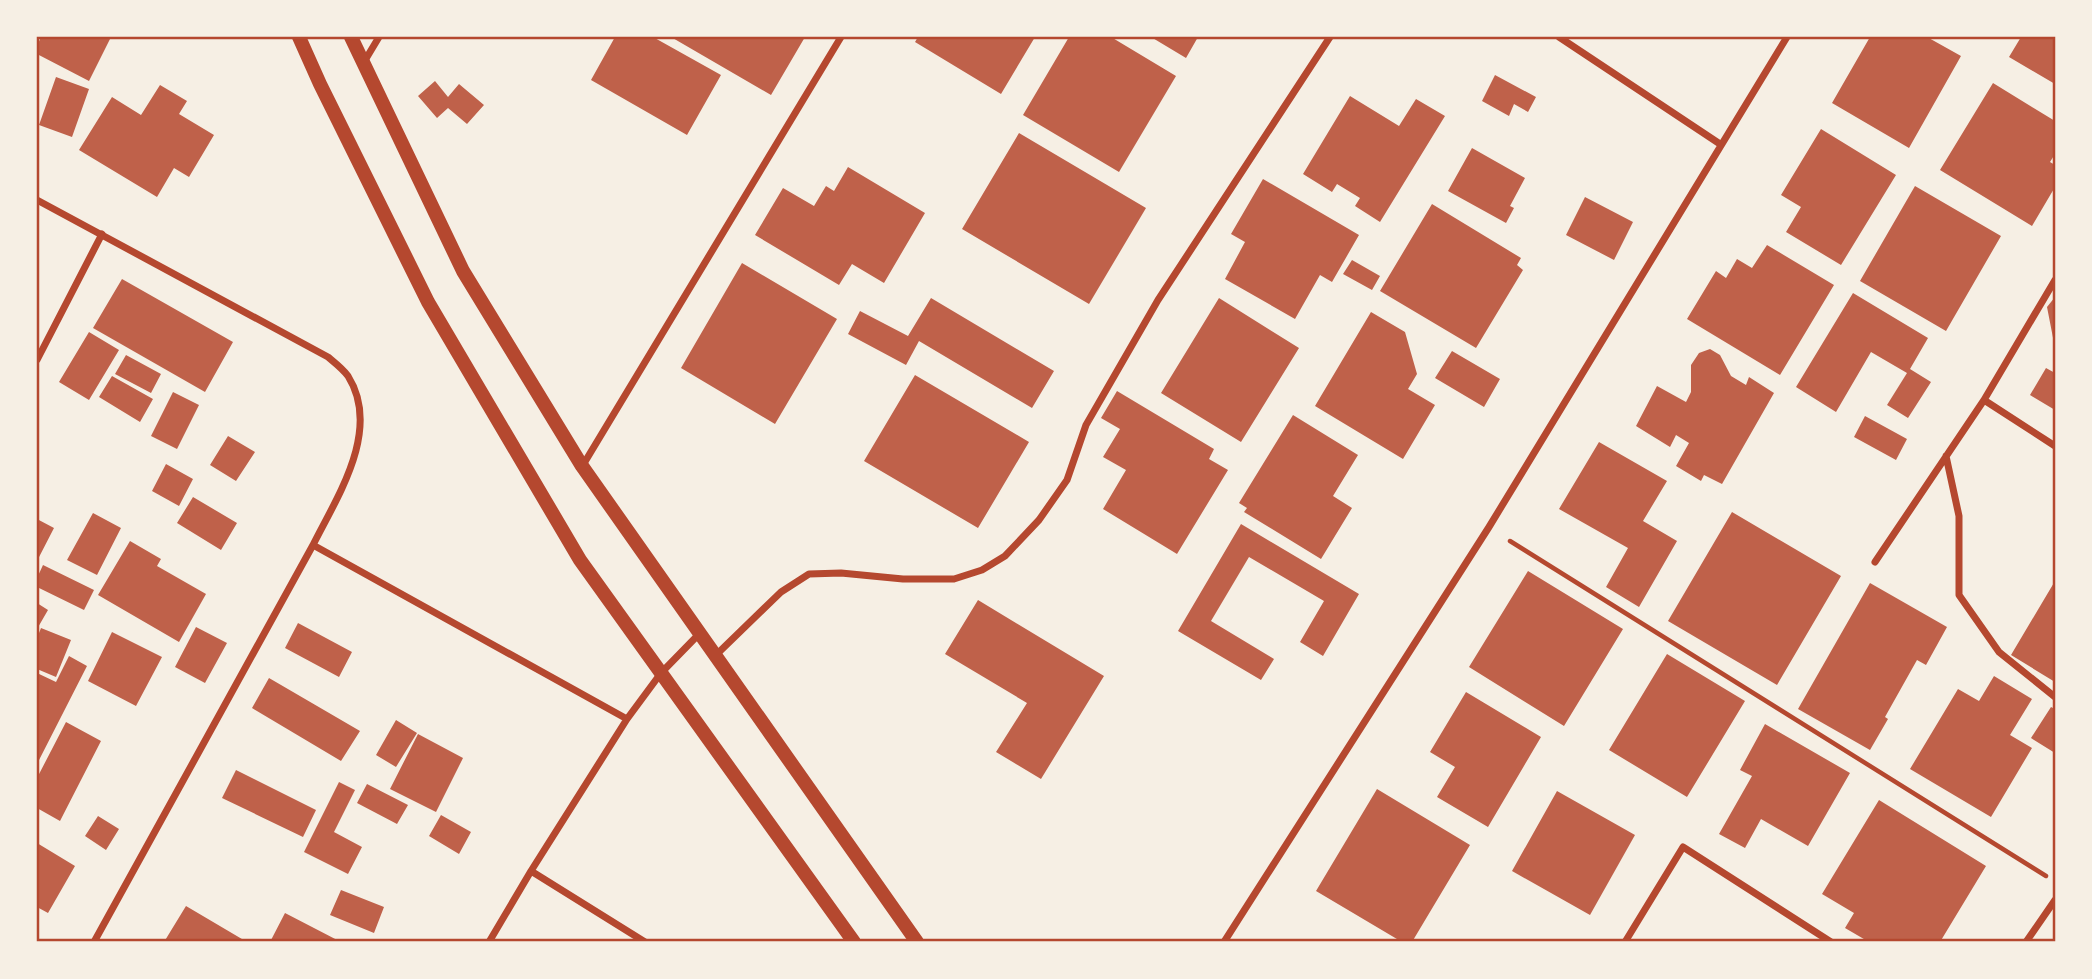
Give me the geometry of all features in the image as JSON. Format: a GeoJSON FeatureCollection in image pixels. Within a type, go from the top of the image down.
{"type":"FeatureCollection","features":[{"type":"Feature","properties":{"kind":"main road"},"geometry":{"type":"LineString","coordinates":[[299,37],[428,302],[580,560],[854,942]]}},
{"type":"Feature","properties":{"kind":"main road"},"geometry":{"type":"LineString","coordinates":[[351,37],[463,271],[582,466],[917,942]]}},
{"type":"Feature","properties":{"kind":"street"},"geometry":{"type":"LineString","coordinates":[[363,62],[379,37]]}},
{"type":"Feature","properties":{"kind":"street"},"geometry":{"type":"LineString","coordinates":[[582,466],[841,37]]}},
{"type":"Feature","properties":{"kind":"street"},"geometry":{"type":"LineString","coordinates":[[716,654],[781,592],[809,574],[841,573],[902,579],[954,579],[982,570],[1005,556],[1039,520],[1068,480],[1086,425],[1158,300],[1329,37]]}},
{"type":"Feature","properties":{"kind":"street"},"geometry":{"type":"LineString","coordinates":[[1559,37],[1720,144]]}},
{"type":"Feature","properties":{"kind":"street"},"geometry":{"type":"LineString","coordinates":[[1224,942],[1489,527],[1787,37]]}},
{"type":"Feature","properties":{"kind":"street"},"geometry":{"type":"LineString","coordinates":[[37,200],[328,356],[347,375],[361,418],[357,446],[346,478],[313,545],[94,942]]}},
{"type":"Feature","properties":{"kind":"street"},"geometry":{"type":"LineString","coordinates":[[37,360],[102,234]]}},
{"type":"Feature","properties":{"kind":"street"},"geometry":{"type":"LineString","coordinates":[[1875,562],[1984,400],[2055,280]]}},
{"type":"Feature","properties":{"kind":"street"},"geometry":{"type":"LineString","coordinates":[[1984,400],[2055,446]]}},
{"type":"Feature","properties":{"kind":"street"},"geometry":{"type":"LineString","coordinates":[[1946,456],[1959,516],[1959,595],[1999,652],[2055,697]]}},
{"type":"Feature","properties":{"kind":"street"},"geometry":{"type":"LineString","coordinates":[[313,545],[627,719]]}},
{"type":"Feature","properties":{"kind":"street"},"geometry":{"type":"LineString","coordinates":[[489,942],[627,719],[661,673],[701,632]]}},
{"type":"Feature","properties":{"kind":"street"},"geometry":{"type":"LineString","coordinates":[[1625,942],[1683,847],[1831,942]]}},
{"type":"Feature","properties":{"kind":"street"},"geometry":{"type":"LineString","coordinates":[[531,871],[645,942]]}},
{"type":"Feature","properties":{"kind":"street"},"geometry":{"type":"LineString","coordinates":[[2025,942],[2055,900]]}},
{"type":"Feature","properties":{"kind":"path"},"geometry":{"type":"LineString","coordinates":[[1489,527],[2055,882]]}},
{"type":"Feature","properties":{"kind":"building"},"geometry":{"type":"Polygon","coordinates":[[[41,37],[111,37],[89,81],[37,54],[41,37]]]}},
{"type":"Feature","properties":{"kind":"building"},"geometry":{"type":"Polygon","coordinates":[[[615,37],[653,37],[721,75],[687,135],[591,80],[615,37]]]}},
{"type":"Feature","properties":{"kind":"building"},"geometry":{"type":"Polygon","coordinates":[[[671,37],[805,37],[771,95],[671,37]]]}},
{"type":"Feature","properties":{"kind":"building"},"geometry":{"type":"Polygon","coordinates":[[[918,37],[1035,37],[1001,94],[915,42],[918,37]]]}},
{"type":"Feature","properties":{"kind":"building"},"geometry":{"type":"Polygon","coordinates":[[[1069,37],[1111,37],[1176,76],[1119,172],[1023,115],[1069,37]]]}},
{"type":"Feature","properties":{"kind":"building"},"geometry":{"type":"Polygon","coordinates":[[[1151,37],[1198,37],[1186,58],[1151,37]]]}},
{"type":"Feature","properties":{"kind":"building"},"geometry":{"type":"Polygon","coordinates":[[[1870,37],[1927,37],[1961,56],[1909,148],[1832,103],[1870,37]]]}},
{"type":"Feature","properties":{"kind":"building"},"geometry":{"type":"Polygon","coordinates":[[[2021,37],[2055,37],[2055,84],[2009,57],[2021,37]]]}},
{"type":"Feature","properties":{"kind":"building"},"geometry":{"type":"Polygon","coordinates":[[[1495,75],[1536,97],[1528,112],[1514,104],[1509,116],[1482,101],[1495,75]]]}},
{"type":"Feature","properties":{"kind":"building"},"geometry":{"type":"Polygon","coordinates":[[[56,77],[89,89],[72,137],[39,125],[56,77]]]}},
{"type":"Feature","properties":{"kind":"building"},"geometry":{"type":"Polygon","coordinates":[[[435,81],[448,97],[459,84],[484,105],[467,124],[448,108],[437,118],[418,96],[435,81]]]}},
{"type":"Feature","properties":{"kind":"building"},"geometry":{"type":"Polygon","coordinates":[[[1993,83],[2055,121],[2055,154],[2050,162],[2055,165],[2055,187],[2032,226],[1940,170],[1993,83]]]}},
{"type":"Feature","properties":{"kind":"building"},"geometry":{"type":"Polygon","coordinates":[[[160,85],[187,101],[179,114],[214,135],[189,177],[174,168],[157,197],[79,150],[112,97],[141,115],[160,85]]]}},
{"type":"Feature","properties":{"kind":"building"},"geometry":{"type":"Polygon","coordinates":[[[1350,96],[1399,126],[1416,99],[1445,116],[1380,222],[1355,206],[1360,198],[1337,184],[1332,192],[1303,174],[1350,96]]]}},
{"type":"Feature","properties":{"kind":"building"},"geometry":{"type":"Polygon","coordinates":[[[1821,129],[1896,175],[1841,265],[1786,232],[1801,207],[1781,195],[1821,129]]]}},
{"type":"Feature","properties":{"kind":"building"},"geometry":{"type":"Polygon","coordinates":[[[1019,133],[1146,208],[1089,304],[962,229],[1019,133]]]}},
{"type":"Feature","properties":{"kind":"building"},"geometry":{"type":"Polygon","coordinates":[[[1472,148],[1525,178],[1510,206],[1514,208],[1506,223],[1448,191],[1472,148]]]}},
{"type":"Feature","properties":{"kind":"building"},"geometry":{"type":"Polygon","coordinates":[[[848,167],[925,213],[884,283],[852,264],[839,285],[755,235],[783,188],[814,206],[826,186],[834,191],[848,167]]]}},
{"type":"Feature","properties":{"kind":"building"},"geometry":{"type":"Polygon","coordinates":[[[1263,179],[1359,235],[1332,282],[1320,275],[1295,319],[1225,279],[1245,242],[1231,234],[1263,179]]]}},
{"type":"Feature","properties":{"kind":"building"},"geometry":{"type":"Polygon","coordinates":[[[1915,186],[2001,236],[1946,331],[1860,281],[1915,186]]]}},
{"type":"Feature","properties":{"kind":"building"},"geometry":{"type":"Polygon","coordinates":[[[1585,197],[1633,222],[1614,260],[1566,235],[1585,197]]]}},
{"type":"Feature","properties":{"kind":"building"},"geometry":{"type":"Polygon","coordinates":[[[1432,204],[1521,258],[1517,265],[1523,270],[1476,348],[1380,291],[1432,204]]]}},
{"type":"Feature","properties":{"kind":"building"},"geometry":{"type":"Polygon","coordinates":[[[1767,245],[1834,285],[1780,375],[1687,319],[1716,271],[1726,278],[1737,259],[1752,268],[1767,245]]]}},
{"type":"Feature","properties":{"kind":"building"},"geometry":{"type":"Polygon","coordinates":[[[1352,260],[1380,276],[1372,290],[1343,274],[1352,260]]]}},
{"type":"Feature","properties":{"kind":"building"},"geometry":{"type":"Polygon","coordinates":[[[742,263],[837,319],[775,424],[681,368],[742,263]]]}},
{"type":"Feature","properties":{"kind":"building"},"geometry":{"type":"Polygon","coordinates":[[[122,279],[233,342],[205,392],[93,328],[122,279]]]}},
{"type":"Feature","properties":{"kind":"building"},"geometry":{"type":"Polygon","coordinates":[[[1853,293],[1928,338],[1910,369],[1931,382],[1908,418],[1887,405],[1907,373],[1871,352],[1836,412],[1796,387],[1853,293]]]}},
{"type":"Feature","properties":{"kind":"building"},"geometry":{"type":"Polygon","coordinates":[[[2055,297],[2055,343],[2054,343],[2047,307],[2055,297]]]}},
{"type":"Feature","properties":{"kind":"building"},"geometry":{"type":"Polygon","coordinates":[[[931,298],[1054,371],[1032,408],[919,341],[906,365],[848,334],[860,311],[908,336],[931,298]]]}},
{"type":"Feature","properties":{"kind":"building"},"geometry":{"type":"Polygon","coordinates":[[[1219,298],[1299,348],[1241,442],[1161,393],[1219,298]]]}},
{"type":"Feature","properties":{"kind":"building"},"geometry":{"type":"Polygon","coordinates":[[[1371,312],[1405,332],[1417,374],[1408,389],[1435,405],[1403,459],[1315,406],[1371,312]]]}},
{"type":"Feature","properties":{"kind":"building"},"geometry":{"type":"Polygon","coordinates":[[[89,332],[119,350],[89,400],[59,382],[89,332]]]}},
{"type":"Feature","properties":{"kind":"building"},"geometry":{"type":"Polygon","coordinates":[[[1710,349],[1720,355],[1731,376],[1746,385],[1749,377],[1774,393],[1722,484],[1704,475],[1701,481],[1676,466],[1689,443],[1676,435],[1670,447],[1636,426],[1657,386],[1686,402],[1691,392],[1691,365],[1699,353],[1710,349]]]}},
{"type":"Feature","properties":{"kind":"building"},"geometry":{"type":"Polygon","coordinates":[[[1452,351],[1500,379],[1484,407],[1435,378],[1452,351]]]}},
{"type":"Feature","properties":{"kind":"building"},"geometry":{"type":"Polygon","coordinates":[[[126,355],[161,374],[151,393],[115,374],[126,355]]]}},
{"type":"Feature","properties":{"kind":"building"},"geometry":{"type":"Polygon","coordinates":[[[2046,368],[2055,373],[2055,410],[2030,395],[2046,368]]]}},
{"type":"Feature","properties":{"kind":"building"},"geometry":{"type":"Polygon","coordinates":[[[915,375],[1029,442],[978,528],[864,461],[915,375]]]}},
{"type":"Feature","properties":{"kind":"building"},"geometry":{"type":"Polygon","coordinates":[[[112,376],[153,399],[140,422],[99,397],[112,376]]]}},
{"type":"Feature","properties":{"kind":"building"},"geometry":{"type":"Polygon","coordinates":[[[1117,391],[1214,449],[1209,459],[1228,470],[1177,554],[1103,509],[1126,470],[1103,457],[1120,429],[1101,418],[1117,391]]]}},
{"type":"Feature","properties":{"kind":"building"},"geometry":{"type":"Polygon","coordinates":[[[173,392],[199,405],[177,449],[151,436],[173,392]]]}},
{"type":"Feature","properties":{"kind":"building"},"geometry":{"type":"Polygon","coordinates":[[[1293,415],[1358,455],[1333,496],[1352,508],[1321,559],[1244,512],[1247,508],[1239,503],[1293,415]]]}},
{"type":"Feature","properties":{"kind":"building"},"geometry":{"type":"Polygon","coordinates":[[[1865,416],[1907,439],[1896,460],[1854,437],[1865,416]]]}},
{"type":"Feature","properties":{"kind":"building"},"geometry":{"type":"Polygon","coordinates":[[[228,436],[255,452],[236,481],[210,465],[228,436]]]}},
{"type":"Feature","properties":{"kind":"building"},"geometry":{"type":"Polygon","coordinates":[[[1599,442],[1667,481],[1643,521],[1677,541],[1639,607],[1606,587],[1628,548],[1559,509],[1599,442]]]}},
{"type":"Feature","properties":{"kind":"building"},"geometry":{"type":"Polygon","coordinates":[[[166,464],[193,479],[179,506],[152,491],[166,464]]]}},
{"type":"Feature","properties":{"kind":"building"},"geometry":{"type":"Polygon","coordinates":[[[193,497],[237,523],[221,550],[177,523],[193,497]]]}},
{"type":"Feature","properties":{"kind":"building"},"geometry":{"type":"Polygon","coordinates":[[[1732,512],[1841,576],[1777,685],[1668,621],[1732,512]]]}},
{"type":"Feature","properties":{"kind":"building"},"geometry":{"type":"Polygon","coordinates":[[[93,513],[121,528],[97,575],[67,560],[93,513]]]}},
{"type":"Feature","properties":{"kind":"building"},"geometry":{"type":"Polygon","coordinates":[[[37,519],[54,528],[37,561],[37,519]]]}},
{"type":"Feature","properties":{"kind":"building"},"geometry":{"type":"Polygon","coordinates":[[[1241,524],[1359,594],[1323,656],[1300,642],[1324,601],[1249,557],[1211,621],[1274,659],[1261,680],[1178,631],[1241,524]]]}},
{"type":"Feature","properties":{"kind":"building"},"geometry":{"type":"Polygon","coordinates":[[[130,541],[161,559],[157,566],[206,594],[179,642],[98,595],[130,541]]]}},
{"type":"Feature","properties":{"kind":"building"},"geometry":{"type":"Polygon","coordinates":[[[43,565],[94,590],[84,610],[37,587],[37,578],[43,565]]]}},
{"type":"Feature","properties":{"kind":"building"},"geometry":{"type":"Polygon","coordinates":[[[1528,571],[1623,629],[1564,726],[1469,667],[1528,571]]]}},
{"type":"Feature","properties":{"kind":"building"},"geometry":{"type":"Polygon","coordinates":[[[2055,581],[2055,682],[2011,655],[2055,581]]]}},
{"type":"Feature","properties":{"kind":"building"},"geometry":{"type":"Polygon","coordinates":[[[1870,583],[1947,627],[1926,665],[1917,660],[1870,750],[1798,709],[1870,583]]]}},
{"type":"Feature","properties":{"kind":"building"},"geometry":{"type":"Polygon","coordinates":[[[978,600],[1104,676],[1041,779],[996,752],[1027,703],[945,654],[978,600]]]}},
{"type":"Feature","properties":{"kind":"building"},"geometry":{"type":"Polygon","coordinates":[[[37,603],[48,610],[37,629],[37,603]]]}},
{"type":"Feature","properties":{"kind":"building"},"geometry":{"type":"Polygon","coordinates":[[[298,623],[352,652],[339,677],[285,648],[298,623]]]}},
{"type":"Feature","properties":{"kind":"building"},"geometry":{"type":"Polygon","coordinates":[[[196,627],[227,643],[205,683],[175,667],[196,627]]]}},
{"type":"Feature","properties":{"kind":"building"},"geometry":{"type":"Polygon","coordinates":[[[41,628],[71,640],[56,677],[37,669],[37,638],[41,628]]]}},
{"type":"Feature","properties":{"kind":"building"},"geometry":{"type":"Polygon","coordinates":[[[112,632],[162,657],[136,706],[88,681],[112,632]]]}},
{"type":"Feature","properties":{"kind":"building"},"geometry":{"type":"Polygon","coordinates":[[[1667,654],[1745,701],[1687,797],[1609,750],[1667,654]]]}},
{"type":"Feature","properties":{"kind":"building"},"geometry":{"type":"Polygon","coordinates":[[[69,656],[87,666],[37,764],[37,673],[56,682],[69,656]]]}},
{"type":"Feature","properties":{"kind":"building"},"geometry":{"type":"Polygon","coordinates":[[[1994,676],[2032,699],[2010,735],[2032,748],[1991,817],[1910,769],[1958,689],[1979,701],[1994,676]]]}},
{"type":"Feature","properties":{"kind":"building"},"geometry":{"type":"Polygon","coordinates":[[[269,678],[360,731],[341,761],[252,708],[269,678]]]}},
{"type":"Feature","properties":{"kind":"building"},"geometry":{"type":"Polygon","coordinates":[[[1466,692],[1541,737],[1488,827],[1437,797],[1455,767],[1430,752],[1466,692]]]}},
{"type":"Feature","properties":{"kind":"building"},"geometry":{"type":"Polygon","coordinates":[[[2051,707],[2055,709],[2055,753],[2031,738],[2051,707]]]}},
{"type":"Feature","properties":{"kind":"building"},"geometry":{"type":"Polygon","coordinates":[[[396,720],[417,733],[396,767],[376,755],[396,720]]]}},
{"type":"Feature","properties":{"kind":"building"},"geometry":{"type":"Polygon","coordinates":[[[66,722],[101,741],[60,821],[37,808],[37,778],[66,722]]]}},
{"type":"Feature","properties":{"kind":"building"},"geometry":{"type":"Polygon","coordinates":[[[1765,724],[1850,773],[1808,846],[1761,819],[1745,848],[1719,834],[1752,776],[1740,770],[1765,724]]]}},
{"type":"Feature","properties":{"kind":"building"},"geometry":{"type":"Polygon","coordinates":[[[418,734],[463,758],[436,812],[390,789],[418,734]]]}},
{"type":"Feature","properties":{"kind":"building"},"geometry":{"type":"Polygon","coordinates":[[[236,770],[316,810],[303,837],[222,798],[236,770]]]}},
{"type":"Feature","properties":{"kind":"building"},"geometry":{"type":"Polygon","coordinates":[[[339,782],[355,790],[334,832],[362,847],[348,874],[304,852],[339,782]]]}},
{"type":"Feature","properties":{"kind":"building"},"geometry":{"type":"Polygon","coordinates":[[[367,784],[408,805],[397,824],[357,803],[367,784]]]}},
{"type":"Feature","properties":{"kind":"building"},"geometry":{"type":"Polygon","coordinates":[[[1377,789],[1470,845],[1412,942],[1402,942],[1316,891],[1377,789]]]}},
{"type":"Feature","properties":{"kind":"building"},"geometry":{"type":"Polygon","coordinates":[[[1557,791],[1635,835],[1590,915],[1512,871],[1557,791]]]}},
{"type":"Feature","properties":{"kind":"building"},"geometry":{"type":"Polygon","coordinates":[[[1879,800],[1986,866],[1940,942],[1869,942],[1845,928],[1854,913],[1822,894],[1879,800]]]}},
{"type":"Feature","properties":{"kind":"building"},"geometry":{"type":"Polygon","coordinates":[[[441,815],[471,832],[459,854],[429,836],[441,815]]]}},
{"type":"Feature","properties":{"kind":"building"},"geometry":{"type":"Polygon","coordinates":[[[98,816],[119,829],[106,850],[85,836],[98,816]]]}},
{"type":"Feature","properties":{"kind":"building"},"geometry":{"type":"Polygon","coordinates":[[[37,843],[75,866],[48,913],[37,907],[37,843]]]}},
{"type":"Feature","properties":{"kind":"building"},"geometry":{"type":"Polygon","coordinates":[[[341,890],[384,907],[374,933],[330,915],[341,890]]]}},
{"type":"Feature","properties":{"kind":"building"},"geometry":{"type":"Polygon","coordinates":[[[186,906],[247,942],[164,942],[186,906]]]}},
{"type":"Feature","properties":{"kind":"building"},"geometry":{"type":"Polygon","coordinates":[[[285,913],[341,942],[270,942],[285,913]]]}}]}
